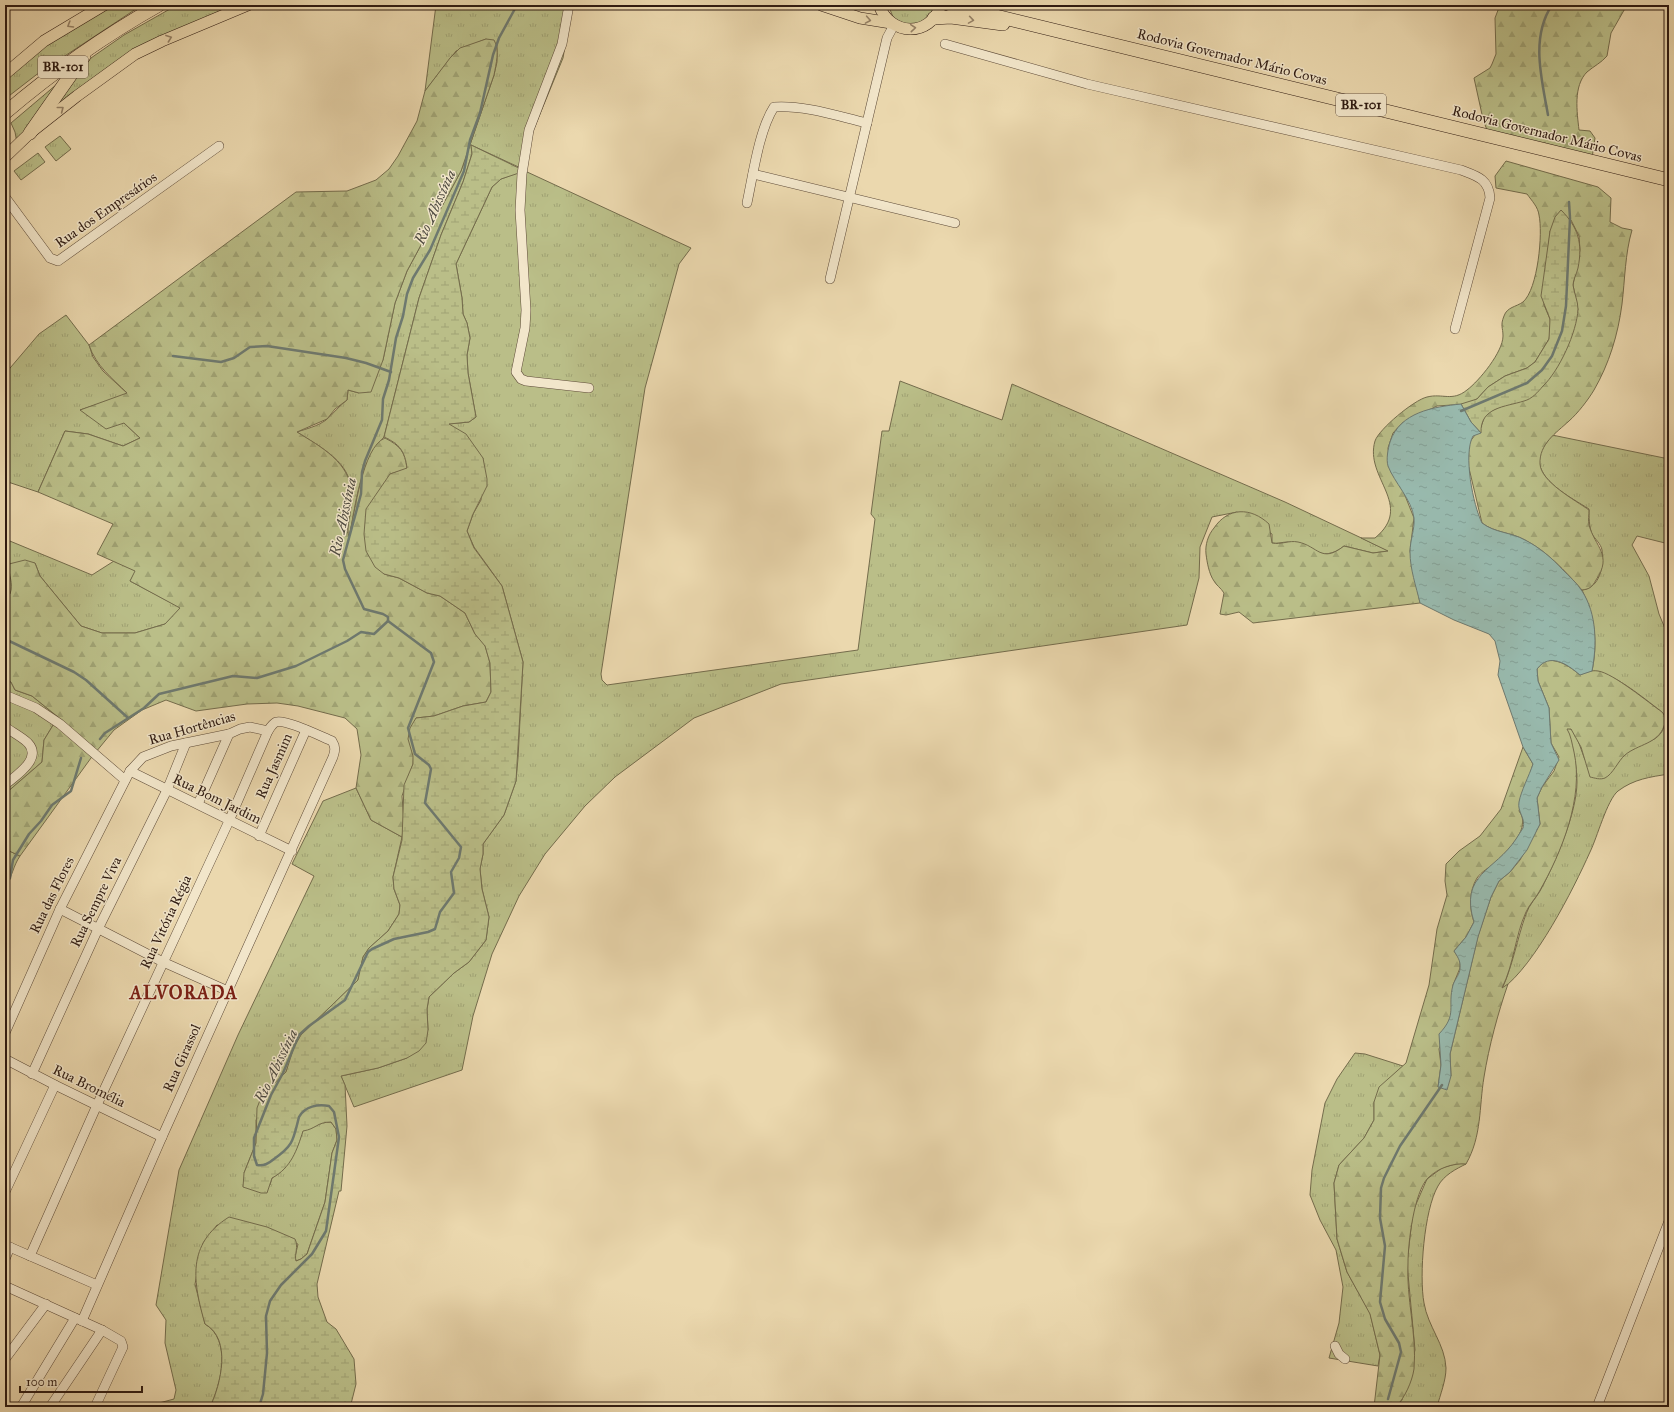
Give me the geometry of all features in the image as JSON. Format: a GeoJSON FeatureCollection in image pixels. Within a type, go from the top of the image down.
{"type":"FeatureCollection","features":[{"type":"Feature","properties":{"kind":"highway","name":"BR-101"},"geometry":{"type":"LineString","coordinates":[[5,113],[34,88],[91,47],[159,5]]}},
{"type":"Feature","properties":{"kind":"highway","name":"Rodovia Governador Mário Covas"},"geometry":{"type":"LineString","coordinates":[[951,5],[1669,180]]}},
{"type":"Feature","properties":{"kind":"highway"},"geometry":{"type":"LineString","coordinates":[[985,5],[1033,19],[1053,30]]}},
{"type":"Feature","properties":{"kind":"highway"},"geometry":{"type":"LineString","coordinates":[[934,18],[945,16],[992,24],[1030,24]]}},
{"type":"Feature","properties":{"kind":"highway"},"geometry":{"type":"LineString","coordinates":[[30,133],[91,47]]}},
{"type":"Feature","properties":{"kind":"highway"},"geometry":{"type":"LineString","coordinates":[[5,106],[34,88]]}},
{"type":"Feature","properties":{"kind":"main road"},"geometry":{"type":"LineString","coordinates":[[7,71],[44,41],[102,5]]}},
{"type":"Feature","properties":{"kind":"main road"},"geometry":{"type":"LineString","coordinates":[[5,156],[30,133],[135,54],[248,5]]}},
{"type":"Feature","properties":{"kind":"main road"},"geometry":{"type":"LineString","coordinates":[[821,5],[860,18],[912,29],[925,26],[934,18],[941,5]]}},
{"type":"Feature","properties":{"kind":"main road"},"geometry":{"type":"LineString","coordinates":[[879,5],[881,12],[892,24]]}},
{"type":"Feature","properties":{"kind":"street"},"geometry":{"type":"LineString","coordinates":[[569,5],[562,44],[529,130],[522,174],[520,210],[525,295],[525,328],[516,372],[521,379],[526,381],[589,388]]}},
{"type":"Feature","properties":{"kind":"street"},"geometry":{"type":"LineString","coordinates":[[776,5],[782,5]]}},
{"type":"Feature","properties":{"kind":"street"},"geometry":{"type":"LineString","coordinates":[[830,279],[887,38],[892,24]]}},
{"type":"Feature","properties":{"kind":"street"},"geometry":{"type":"LineString","coordinates":[[945,44],[1087,84],[1461,170],[1481,178],[1490,190],[1490,198],[1455,330]]}},
{"type":"Feature","properties":{"kind":"street"},"geometry":{"type":"LineString","coordinates":[[747,203],[763,130],[767,116],[774,106],[803,108],[867,123]]}},
{"type":"Feature","properties":{"kind":"street","name":"Rua dos Empresários"},"geometry":{"type":"LineString","coordinates":[[5,197],[50,258],[58,261],[219,146]]}},
{"type":"Feature","properties":{"kind":"street"},"geometry":{"type":"LineString","coordinates":[[753,174],[955,223]]}},
{"type":"Feature","properties":{"kind":"street"},"geometry":{"type":"LineString","coordinates":[[5,694],[36,708],[60,724],[125,780]]}},
{"type":"Feature","properties":{"kind":"street"},"geometry":{"type":"LineString","coordinates":[[268,731],[272,725],[279,722],[306,730]]}},
{"type":"Feature","properties":{"kind":"street"},"geometry":{"type":"LineString","coordinates":[[5,727],[29,744],[32,751],[28,764],[5,785]]}},
{"type":"Feature","properties":{"kind":"street","name":"Rua Hortências"},"geometry":{"type":"LineString","coordinates":[[130,771],[139,761],[150,754],[171,746],[229,734],[240,729],[250,728],[268,731]]}},
{"type":"Feature","properties":{"kind":"street","name":"Rua Girassol"},"geometry":{"type":"LineString","coordinates":[[21,1407],[79,1320],[97,1285],[162,1136],[292,851],[333,757],[335,745],[332,741],[306,730]]}},
{"type":"Feature","properties":{"kind":"street","name":"Rua Jasmim"},"geometry":{"type":"LineString","coordinates":[[259,836],[306,730]]}},
{"type":"Feature","properties":{"kind":"street","name":"Rua Vitória Régia"},"geometry":{"type":"LineString","coordinates":[[30,1256],[162,962],[229,821],[268,731]]}},
{"type":"Feature","properties":{"kind":"street"},"geometry":{"type":"LineString","coordinates":[[198,804],[229,734]]}},
{"type":"Feature","properties":{"kind":"street","name":"Rua Sempre Viva"},"geometry":{"type":"LineString","coordinates":[[32,1074],[98,929],[167,790],[186,743]]}},
{"type":"Feature","properties":{"kind":"street","name":"Rua das Flores"},"geometry":{"type":"LineString","coordinates":[[5,1033],[60,909],[130,771]]}},
{"type":"Feature","properties":{"kind":"street","name":"Rua Bom Jardim"},"geometry":{"type":"LineString","coordinates":[[130,771],[292,851]]}},
{"type":"Feature","properties":{"kind":"street"},"geometry":{"type":"LineString","coordinates":[[60,909],[162,962],[228,991]]}},
{"type":"Feature","properties":{"kind":"street","name":"Rua Bromélia"},"geometry":{"type":"LineString","coordinates":[[5,1059],[32,1074],[162,1136]]}},
{"type":"Feature","properties":{"kind":"street"},"geometry":{"type":"LineString","coordinates":[[5,1192],[55,1085]]}},
{"type":"Feature","properties":{"kind":"street"},"geometry":{"type":"LineString","coordinates":[[1597,1407],[1669,1221]]}},
{"type":"Feature","properties":{"kind":"street"},"geometry":{"type":"LineString","coordinates":[[5,1259],[8,1246],[97,1285]]}},
{"type":"Feature","properties":{"kind":"street"},"geometry":{"type":"LineString","coordinates":[[5,1286],[102,1330],[118,1338],[123,1344],[96,1407]]}},
{"type":"Feature","properties":{"kind":"street"},"geometry":{"type":"LineString","coordinates":[[5,1359],[46,1304]]}},
{"type":"Feature","properties":{"kind":"street"},"geometry":{"type":"LineString","coordinates":[[50,1407],[102,1330]]}},
{"type":"Feature","properties":{"kind":"street"},"geometry":{"type":"LineString","coordinates":[[1335,1346],[1339,1354],[1345,1359]]}},
{"type":"Feature","properties":{"kind":"green space"},"geometry":{"type":"Polygon","coordinates":[[[109,5],[142,5],[36,75],[5,99],[5,77],[45,46],[109,5]]]}},
{"type":"Feature","properties":{"kind":"green space"},"geometry":{"type":"Polygon","coordinates":[[[177,5],[233,5],[185,27],[46,115],[91,58],[124,35],[177,5]]]}},
{"type":"Feature","properties":{"kind":"green space"},"geometry":{"type":"Polygon","coordinates":[[[436,5],[572,5],[563,58],[533,131],[525,171],[691,248],[679,264],[645,388],[601,674],[602,680],[607,685],[858,650],[875,519],[871,514],[882,431],[889,431],[900,381],[1002,420],[1012,384],[1285,502],[1389,551],[1373,553],[1344,546],[1328,554],[1316,552],[1296,543],[1272,543],[1272,534],[1237,512],[1212,517],[1200,547],[1199,578],[1187,625],[781,684],[694,718],[615,777],[585,806],[545,854],[519,896],[492,954],[473,1016],[462,1070],[354,1107],[341,1076],[378,1068],[407,1058],[428,1030],[427,1009],[429,997],[454,973],[469,962],[486,940],[489,917],[482,889],[480,869],[483,844],[504,815],[516,781],[518,758],[523,662],[502,586],[474,547],[467,531],[473,514],[481,500],[483,458],[448,424],[469,422],[476,417],[468,373],[467,355],[470,338],[467,323],[463,314],[462,298],[456,264],[492,187],[501,179],[525,170],[471,145],[472,154],[463,182],[441,235],[419,298],[384,437],[376,447],[364,471],[349,538],[348,529],[351,508],[351,491],[349,479],[340,464],[334,458],[320,446],[297,432],[316,426],[326,420],[347,400],[348,390],[359,393],[383,360],[395,303],[407,271],[461,171],[494,75],[497,62],[497,45],[486,39],[456,51],[425,91],[436,5]]]}},
{"type":"Feature","properties":{"kind":"green space"},"geometry":{"type":"Polygon","coordinates":[[[888,5],[914,5],[934,10],[926,23],[911,26],[894,19],[888,5]]]}},
{"type":"Feature","properties":{"kind":"green space"},"geometry":{"type":"Polygon","coordinates":[[[1500,5],[1627,5],[1611,33],[1607,56],[1587,72],[1580,84],[1578,92],[1577,107],[1579,130],[1590,131],[1595,138],[1592,158],[1488,133],[1483,119],[1474,78],[1490,68],[1496,54],[1495,18],[1500,5]]]}},
{"type":"Feature","properties":{"kind":"green space"},"geometry":{"type":"Polygon","coordinates":[[[486,39],[494,40],[497,48],[494,75],[461,171],[407,271],[395,303],[383,360],[371,392],[359,393],[348,390],[347,400],[335,409],[327,419],[297,432],[333,457],[346,473],[352,494],[347,531],[349,536],[365,467],[377,444],[385,438],[401,450],[405,458],[407,469],[390,474],[384,574],[399,578],[427,593],[440,596],[465,613],[475,634],[485,645],[490,663],[491,692],[486,702],[463,706],[434,716],[416,718],[413,764],[402,796],[404,823],[402,837],[371,820],[356,788],[361,755],[357,729],[345,718],[298,706],[277,703],[247,704],[196,711],[166,700],[142,710],[114,730],[91,758],[20,856],[5,849],[5,794],[42,762],[44,740],[58,717],[32,696],[15,690],[11,682],[5,679],[5,598],[10,594],[11,590],[9,564],[25,560],[35,563],[40,576],[81,626],[102,633],[135,633],[165,624],[180,608],[130,581],[135,571],[97,554],[113,524],[38,492],[65,431],[88,434],[123,446],[140,438],[124,423],[106,429],[80,410],[127,393],[100,365],[89,345],[296,192],[347,191],[376,180],[389,169],[398,156],[417,121],[425,91],[450,58],[460,48],[486,39]]]}},
{"type":"Feature","properties":{"kind":"green space"},"geometry":{"type":"Polygon","coordinates":[[[76,68],[17,143],[15,132],[11,123],[76,68]]]}},
{"type":"Feature","properties":{"kind":"green space"},"geometry":{"type":"Polygon","coordinates":[[[60,136],[71,149],[56,161],[45,147],[60,136]]]}},
{"type":"Feature","properties":{"kind":"green space"},"geometry":{"type":"Polygon","coordinates":[[[471,145],[525,171],[501,179],[492,187],[456,264],[462,298],[463,314],[467,323],[470,338],[467,355],[468,373],[476,417],[469,422],[449,424],[466,434],[483,458],[487,479],[487,486],[473,514],[467,531],[474,548],[502,586],[523,662],[516,781],[504,815],[483,844],[480,869],[482,889],[489,917],[486,940],[469,962],[454,973],[429,997],[427,1009],[428,1030],[426,1043],[419,1051],[407,1058],[378,1068],[341,1076],[345,1085],[347,1126],[341,1191],[339,1191],[317,1284],[318,1297],[327,1322],[336,1329],[354,1359],[356,1384],[351,1404],[359,1407],[210,1407],[218,1386],[222,1362],[219,1340],[213,1331],[205,1324],[201,1308],[196,1279],[196,1265],[199,1252],[205,1239],[215,1228],[229,1217],[267,1227],[295,1239],[297,1245],[296,1261],[307,1254],[325,1202],[332,1153],[337,1140],[336,1129],[331,1122],[326,1122],[303,1131],[296,1152],[289,1164],[279,1174],[272,1178],[267,1193],[261,1193],[243,1187],[244,1173],[256,1143],[257,1108],[262,1095],[286,1072],[294,1047],[301,1035],[358,980],[363,957],[369,948],[388,931],[399,914],[400,905],[394,889],[393,877],[402,840],[404,785],[413,764],[413,756],[408,739],[410,728],[416,718],[434,716],[463,706],[486,702],[491,692],[490,663],[485,646],[475,634],[465,613],[440,596],[427,593],[399,578],[384,574],[375,567],[366,551],[364,534],[366,509],[390,474],[407,468],[405,457],[401,449],[384,437],[419,298],[441,235],[463,182],[472,154],[471,145]]]}},
{"type":"Feature","properties":{"kind":"green space"},"geometry":{"type":"Polygon","coordinates":[[[38,153],[45,162],[21,180],[14,171],[38,153]]]}},
{"type":"Feature","properties":{"kind":"green space"},"geometry":{"type":"Polygon","coordinates":[[[1506,161],[1598,187],[1611,198],[1610,222],[1622,228],[1632,230],[1627,257],[1620,316],[1608,360],[1589,398],[1576,414],[1549,440],[1540,457],[1542,471],[1552,484],[1589,510],[1589,525],[1603,557],[1601,571],[1595,582],[1589,588],[1582,590],[1556,562],[1541,550],[1519,537],[1492,529],[1482,523],[1468,464],[1469,443],[1481,427],[1484,418],[1491,411],[1509,403],[1578,310],[1573,285],[1580,250],[1579,236],[1571,220],[1550,231],[1544,305],[1550,319],[1551,327],[1549,339],[1535,362],[1527,368],[1505,376],[1488,387],[1477,399],[1466,404],[1437,406],[1402,423],[1393,433],[1388,448],[1391,472],[1402,488],[1414,518],[1410,551],[1420,603],[1253,623],[1239,612],[1226,615],[1220,614],[1224,593],[1215,582],[1208,568],[1206,547],[1207,540],[1214,528],[1226,516],[1233,513],[1247,512],[1262,518],[1269,524],[1272,543],[1298,542],[1325,554],[1330,554],[1344,546],[1373,553],[1388,551],[1361,538],[1375,538],[1386,526],[1390,514],[1390,503],[1376,467],[1373,454],[1375,441],[1383,429],[1406,409],[1421,399],[1433,396],[1457,396],[1472,386],[1490,366],[1499,350],[1502,343],[1502,322],[1505,313],[1509,309],[1523,302],[1528,295],[1536,274],[1540,247],[1540,223],[1538,212],[1527,194],[1496,188],[1495,176],[1506,161]]]}},
{"type":"Feature","properties":{"kind":"green space"},"geometry":{"type":"Polygon","coordinates":[[[1561,210],[1567,216],[1575,229],[1578,236],[1580,251],[1578,268],[1573,285],[1578,309],[1571,340],[1555,371],[1537,393],[1527,400],[1502,407],[1489,413],[1482,424],[1481,433],[1471,422],[1461,404],[1477,399],[1488,387],[1505,376],[1527,368],[1535,362],[1549,339],[1550,319],[1541,296],[1550,231],[1555,217],[1561,210]]]}},
{"type":"Feature","properties":{"kind":"green space"},"geometry":{"type":"Polygon","coordinates":[[[66,315],[89,345],[93,357],[103,371],[128,394],[80,410],[124,423],[140,438],[123,446],[88,434],[65,431],[38,492],[5,481],[5,374],[39,334],[66,315]]]}},
{"type":"Feature","properties":{"kind":"green space"},"geometry":{"type":"Polygon","coordinates":[[[1552,435],[1669,459],[1669,544],[1637,536],[1632,545],[1649,576],[1659,614],[1669,638],[1669,774],[1636,781],[1618,791],[1614,796],[1606,811],[1583,868],[1552,926],[1527,963],[1515,978],[1502,989],[1527,911],[1540,891],[1552,867],[1564,838],[1573,808],[1576,794],[1577,775],[1574,755],[1566,728],[1571,729],[1576,735],[1585,760],[1606,777],[1628,752],[1659,736],[1664,727],[1665,721],[1662,712],[1628,687],[1600,672],[1592,671],[1595,650],[1594,630],[1590,610],[1582,590],[1593,585],[1600,575],[1602,550],[1591,531],[1589,509],[1556,487],[1542,472],[1539,463],[1540,454],[1552,435]]]}},
{"type":"Feature","properties":{"kind":"green space"},"geometry":{"type":"Polygon","coordinates":[[[5,539],[92,575],[114,561],[136,571],[130,581],[181,608],[165,624],[135,633],[102,633],[81,626],[40,576],[35,563],[11,578],[13,584],[12,589],[5,598],[5,539]]]}},
{"type":"Feature","properties":{"kind":"green space"},"geometry":{"type":"Polygon","coordinates":[[[1548,660],[1565,664],[1580,675],[1596,671],[1605,673],[1631,689],[1662,712],[1665,717],[1665,722],[1657,737],[1630,751],[1620,761],[1611,774],[1601,779],[1590,777],[1581,747],[1571,729],[1567,729],[1570,734],[1576,769],[1576,787],[1569,824],[1556,860],[1539,892],[1527,909],[1522,921],[1509,969],[1502,988],[1508,984],[1488,1053],[1475,1143],[1466,1164],[1456,1164],[1446,1167],[1436,1171],[1428,1178],[1419,1194],[1413,1218],[1409,1243],[1408,1263],[1415,1356],[1412,1379],[1408,1389],[1396,1407],[1374,1407],[1380,1355],[1370,1314],[1347,1272],[1337,1239],[1334,1183],[1339,1165],[1364,1138],[1374,1120],[1374,1102],[1379,1087],[1406,1063],[1429,985],[1437,929],[1447,895],[1445,881],[1446,864],[1459,851],[1480,836],[1501,809],[1523,747],[1533,764],[1519,811],[1523,824],[1521,831],[1512,845],[1496,862],[1477,878],[1474,883],[1471,894],[1471,911],[1474,922],[1466,937],[1454,951],[1460,960],[1460,968],[1453,985],[1452,1014],[1439,1049],[1441,1065],[1438,1087],[1451,1076],[1450,1054],[1478,936],[1491,897],[1499,881],[1510,872],[1520,860],[1540,824],[1537,798],[1542,787],[1554,771],[1559,757],[1551,743],[1549,708],[1538,681],[1537,669],[1542,663],[1548,660]]]}},
{"type":"Feature","properties":{"kind":"green space"},"geometry":{"type":"Polygon","coordinates":[[[5,679],[11,682],[15,690],[32,696],[58,717],[44,740],[42,762],[5,794],[5,679]]]}},
{"type":"Feature","properties":{"kind":"green space"},"geometry":{"type":"Polygon","coordinates":[[[356,788],[371,820],[402,837],[393,877],[394,889],[400,905],[399,914],[388,931],[369,948],[363,957],[358,980],[301,1035],[286,1072],[256,1120],[256,1143],[244,1173],[270,1185],[272,1178],[284,1169],[292,1157],[303,1130],[322,1123],[331,1122],[336,1129],[337,1140],[332,1153],[325,1202],[307,1254],[296,1261],[295,1257],[298,1244],[217,1225],[203,1243],[195,1284],[205,1324],[213,1331],[219,1340],[221,1351],[222,1363],[218,1387],[210,1407],[144,1407],[174,1399],[176,1390],[165,1343],[166,1320],[156,1305],[179,1170],[238,1035],[314,876],[292,864],[323,801],[356,788]]]}},
{"type":"Feature","properties":{"kind":"green space"},"geometry":{"type":"Polygon","coordinates":[[[5,849],[20,856],[5,887],[5,849]]]}},
{"type":"Feature","properties":{"kind":"green space"},"geometry":{"type":"Polygon","coordinates":[[[1355,1053],[1365,1054],[1403,1066],[1392,1076],[1374,1102],[1374,1120],[1364,1138],[1339,1165],[1334,1183],[1337,1239],[1347,1272],[1370,1313],[1380,1355],[1378,1366],[1329,1358],[1339,1323],[1343,1287],[1336,1250],[1320,1220],[1310,1195],[1312,1170],[1325,1103],[1337,1079],[1355,1053]]]}},
{"type":"Feature","properties":{"kind":"green space"},"geometry":{"type":"Polygon","coordinates":[[[1458,1163],[1466,1164],[1454,1170],[1441,1182],[1433,1197],[1426,1226],[1424,1243],[1422,1277],[1424,1303],[1429,1320],[1440,1343],[1445,1359],[1446,1373],[1444,1383],[1437,1407],[1396,1407],[1402,1400],[1415,1350],[1407,1263],[1413,1211],[1427,1179],[1442,1168],[1458,1163]]]}},
{"type":"Feature","properties":{"kind":"water"},"geometry":{"type":"Polygon","coordinates":[[[1461,404],[1471,422],[1481,433],[1473,436],[1470,444],[1469,467],[1475,504],[1482,523],[1492,529],[1520,537],[1535,546],[1550,557],[1578,585],[1591,610],[1595,651],[1592,671],[1580,675],[1570,667],[1553,661],[1547,661],[1537,669],[1538,681],[1549,708],[1551,743],[1559,760],[1537,798],[1540,824],[1527,850],[1510,872],[1499,881],[1491,897],[1478,937],[1450,1054],[1451,1076],[1447,1090],[1438,1087],[1441,1065],[1439,1034],[1445,1027],[1450,1016],[1451,993],[1460,970],[1459,961],[1454,951],[1466,937],[1474,922],[1471,906],[1471,893],[1475,883],[1482,874],[1508,850],[1523,828],[1524,824],[1519,809],[1519,802],[1521,793],[1533,764],[1523,747],[1498,675],[1500,661],[1495,641],[1489,634],[1454,620],[1420,603],[1410,558],[1414,522],[1413,511],[1387,463],[1390,442],[1401,424],[1409,418],[1429,409],[1461,404]]]}},
{"type":"Feature","properties":{"kind":"waterway","name":"Rio Abissínia"},"geometry":{"type":"LineString","coordinates":[[259,1407],[263,1394],[267,1353],[266,1316],[270,1301],[281,1285],[312,1254],[326,1231],[339,1137],[334,1112],[329,1106],[321,1105],[308,1108],[302,1113],[299,1117],[294,1137],[289,1146],[286,1150],[268,1163],[257,1165],[254,1156],[254,1138],[271,1095],[283,1073],[299,1035],[345,1000],[368,952],[394,939],[428,932],[435,929],[440,912],[454,893],[451,872],[459,858],[461,847],[425,803],[431,769],[429,765],[415,754],[408,728],[434,662],[431,653],[388,621],[388,617],[383,614],[364,609],[345,569],[343,560],[361,494],[362,472],[365,461],[382,420],[383,399],[389,380],[396,338],[403,316],[407,294],[413,278],[430,250],[464,171],[470,140],[480,113],[493,55],[499,38],[517,5]]}},
{"type":"Feature","properties":{"kind":"waterway"},"geometry":{"type":"LineString","coordinates":[[1548,115],[1541,74],[1539,45],[1545,18],[1552,5]]}},
{"type":"Feature","properties":{"kind":"waterway"},"geometry":{"type":"LineString","coordinates":[[1461,411],[1527,383],[1542,370],[1552,356],[1562,331],[1566,306],[1570,218],[1569,202]]}},
{"type":"Feature","properties":{"kind":"waterway"},"geometry":{"type":"LineString","coordinates":[[173,356],[221,362],[234,358],[250,347],[267,346],[346,358],[391,372]]}},
{"type":"Feature","properties":{"kind":"waterway"},"geometry":{"type":"LineString","coordinates":[[100,739],[105,733],[144,708],[159,694],[233,676],[257,678],[296,666],[347,641],[361,632],[374,634],[388,621]]}},
{"type":"Feature","properties":{"kind":"waterway"},"geometry":{"type":"LineString","coordinates":[[5,639],[74,672],[86,680],[127,717]]}},
{"type":"Feature","properties":{"kind":"waterway"},"geometry":{"type":"LineString","coordinates":[[5,885],[10,878],[13,860],[29,834],[41,821],[52,805],[71,791],[81,758]]}},
{"type":"Feature","properties":{"kind":"waterway"},"geometry":{"type":"LineString","coordinates":[[1388,1399],[1401,1352],[1399,1343],[1385,1319],[1380,1302],[1385,1246],[1380,1218],[1381,1188],[1384,1178],[1400,1146],[1442,1085]]}},
{"type":"Feature","properties":{"kind":"district","name":"ALVORADA"},"geometry":{"type":"Point","coordinates":[184,993]}}]}
